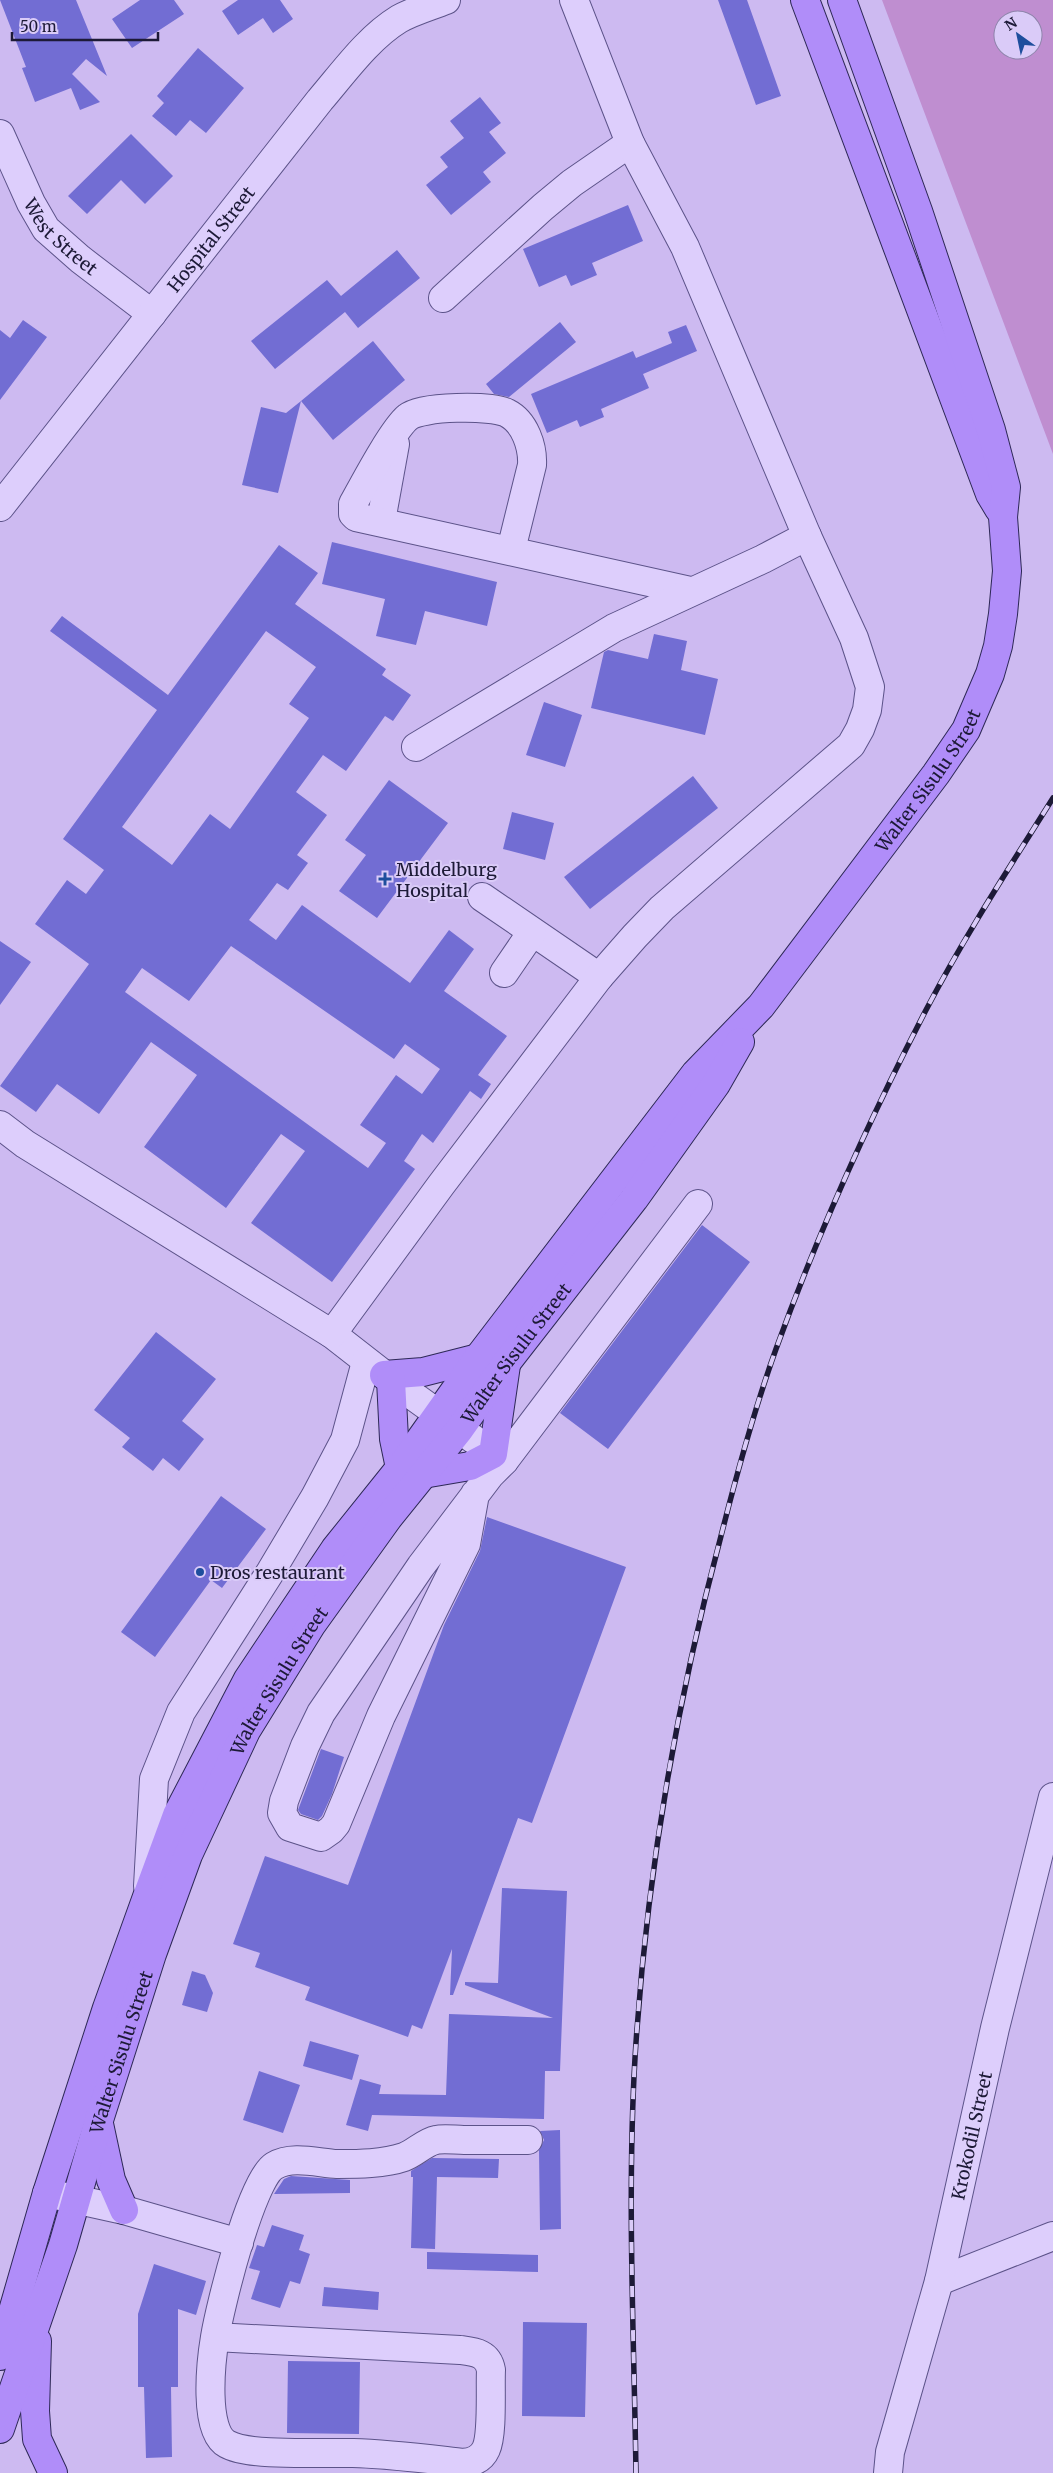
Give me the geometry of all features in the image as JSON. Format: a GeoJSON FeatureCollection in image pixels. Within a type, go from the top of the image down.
{"type":"FeatureCollection","features":[{"type":"Feature","properties":{"kind":"main road"},"geometry":{"type":"LineString","coordinates":[[805,0],[990,494],[1003,517]]}},
{"type":"Feature","properties":{"kind":"main road","name":"Walter Sisulu Street"},"geometry":{"type":"LineString","coordinates":[[0,2356],[47,2193],[107,2008],[148,1894],[177,1815],[248,1679],[335,1549],[411,1471],[459,1430],[506,1362],[634,1199],[716,1084],[761,1006],[936,774],[966,730],[990,674],[998,646],[1007,571],[1003,517],[1006,487],[991,430],[918,211],[842,0]]}},
{"type":"Feature","properties":{"kind":"main road","name":"Walter Sisulu Street"},"geometry":{"type":"LineString","coordinates":[[0,2429],[63,2245],[99,2120],[152,1954],[188,1855],[246,1731],[312,1624],[388,1518],[437,1414],[695,1074],[761,1006]]}},
{"type":"Feature","properties":{"kind":"main road"},"geometry":{"type":"LineString","coordinates":[[478,1358],[423,1372],[380,1372],[394,1439],[411,1471],[470,1466],[499,1457],[506,1362]]}},
{"type":"Feature","properties":{"kind":"main road"},"geometry":{"type":"LineString","coordinates":[[99,2120],[111,2180],[124,2210]]}},
{"type":"Feature","properties":{"kind":"main road"},"geometry":{"type":"LineString","coordinates":[[36,2322],[37,2384],[35,2411],[37,2439],[53,2473]]}},
{"type":"Feature","properties":{"kind":"street","name":"Hospital Street"},"geometry":{"type":"LineString","coordinates":[[0,507],[320,100],[385,30],[400,19],[446,0]]}},
{"type":"Feature","properties":{"kind":"street"},"geometry":{"type":"LineString","coordinates":[[332,1334],[599,977],[662,908],[767,815],[832,763],[851,745],[860,729],[867,710],[870,687],[854,638],[807,536],[685,247],[630,143],[574,0]]}},
{"type":"Feature","properties":{"kind":"street","name":"West Street"},"geometry":{"type":"LineString","coordinates":[[0,134],[31,203],[46,228],[80,259],[152,314]]}},
{"type":"Feature","properties":{"kind":"street"},"geometry":{"type":"LineString","coordinates":[[443,298],[564,189],[630,143]]}},
{"type":"Feature","properties":{"kind":"street"},"geometry":{"type":"LineString","coordinates":[[511,550],[532,465],[532,451],[527,436],[506,412],[491,410],[422,410],[410,415],[397,430],[381,521],[690,592]]}},
{"type":"Feature","properties":{"kind":"street"},"geometry":{"type":"LineString","coordinates":[[416,747],[584,645],[807,536]]}},
{"type":"Feature","properties":{"kind":"street"},"geometry":{"type":"LineString","coordinates":[[482,897],[599,977]]}},
{"type":"Feature","properties":{"kind":"street"},"geometry":{"type":"LineString","coordinates":[[504,973],[532,932]]}},
{"type":"Feature","properties":{"kind":"street"},"geometry":{"type":"LineString","coordinates":[[0,1125],[33,1149],[332,1334],[437,1414],[499,1457]]}},
{"type":"Feature","properties":{"kind":"street"},"geometry":{"type":"LineString","coordinates":[[475,1494],[466,1544],[381,1716],[336,1824],[331,1830],[321,1836],[290,1827],[282,1813],[284,1801],[305,1746],[321,1712],[421,1566],[475,1494],[499,1457],[698,1204]]}},
{"type":"Feature","properties":{"kind":"street"},"geometry":{"type":"LineString","coordinates":[[148,1894],[154,1780],[178,1721],[315,1497],[380,1372]]}},
{"type":"Feature","properties":{"kind":"street","name":"Krokodil Street"},"geometry":{"type":"LineString","coordinates":[[888,2473],[890,2452],[939,2281],[995,2028],[1053,1797]]}},
{"type":"Feature","properties":{"kind":"street"},"geometry":{"type":"LineString","coordinates":[[215,2337],[460,2350],[480,2354],[489,2362],[491,2370],[487,2448],[479,2458],[464,2463],[356,2453],[238,2449],[225,2443],[217,2434],[212,2420],[211,2404],[215,2337],[238,2243],[265,2174],[273,2166],[283,2162],[338,2164],[381,2162],[408,2156],[436,2140],[528,2140]]}},
{"type":"Feature","properties":{"kind":"street"},"geometry":{"type":"LineString","coordinates":[[47,2193],[124,2210],[238,2243]]}},
{"type":"Feature","properties":{"kind":"street"},"geometry":{"type":"LineString","coordinates":[[939,2281],[1053,2236]]}},
{"type":"Feature","properties":{"kind":"shaded area"},"geometry":{"type":"Polygon","coordinates":[[[882,0],[1053,0],[1053,454],[882,0]]]}},
{"type":"Feature","properties":{"kind":"building"},"geometry":{"type":"Polygon","coordinates":[[[0,0],[76,0],[107,76],[86,59],[72,74],[100,102],[80,110],[71,88],[35,102],[22,68],[26,67],[0,0]]]}},
{"type":"Feature","properties":{"kind":"building"},"geometry":{"type":"Polygon","coordinates":[[[140,0],[174,0],[184,14],[132,48],[112,19],[140,0]]]}},
{"type":"Feature","properties":{"kind":"building"},"geometry":{"type":"Polygon","coordinates":[[[238,0],[280,0],[293,19],[273,33],[263,18],[238,35],[222,11],[238,0]]]}},
{"type":"Feature","properties":{"kind":"building"},"geometry":{"type":"Polygon","coordinates":[[[718,0],[747,0],[781,96],[756,105],[718,0]]]}},
{"type":"Feature","properties":{"kind":"building"},"geometry":{"type":"Polygon","coordinates":[[[198,48],[244,88],[206,133],[190,120],[176,136],[152,116],[164,103],[157,96],[198,48]]]}},
{"type":"Feature","properties":{"kind":"building"},"geometry":{"type":"Polygon","coordinates":[[[480,97],[501,123],[489,132],[506,153],[483,172],[491,182],[451,215],[426,185],[448,167],[440,157],[464,138],[450,121],[480,97]]]}},
{"type":"Feature","properties":{"kind":"building"},"geometry":{"type":"Polygon","coordinates":[[[131,134],[173,176],[145,204],[121,180],[87,214],[68,196],[131,134]]]}},
{"type":"Feature","properties":{"kind":"building"},"geometry":{"type":"Polygon","coordinates":[[[628,205],[643,241],[592,263],[597,275],[571,286],[566,275],[539,287],[523,249],[628,205]]]}},
{"type":"Feature","properties":{"kind":"building"},"geometry":{"type":"Polygon","coordinates":[[[397,250],[420,278],[358,328],[345,312],[275,369],[251,341],[327,280],[341,296],[397,250]]]}},
{"type":"Feature","properties":{"kind":"building"},"geometry":{"type":"Polygon","coordinates":[[[23,320],[47,337],[0,400],[0,330],[10,338],[23,320]]]}},
{"type":"Feature","properties":{"kind":"building"},"geometry":{"type":"Polygon","coordinates":[[[560,322],[576,342],[509,397],[494,394],[486,384],[560,322]]]}},
{"type":"Feature","properties":{"kind":"building"},"geometry":{"type":"Polygon","coordinates":[[[686,325],[697,351],[643,374],[649,388],[601,409],[604,417],[580,427],[577,420],[547,433],[531,394],[633,351],[636,358],[672,343],[668,332],[686,325]]]}},
{"type":"Feature","properties":{"kind":"building"},"geometry":{"type":"Polygon","coordinates":[[[373,341],[405,380],[333,440],[301,401],[373,341]]]}},
{"type":"Feature","properties":{"kind":"building"},"geometry":{"type":"Polygon","coordinates":[[[301,401],[278,493],[242,485],[261,407],[286,413],[301,401]]]}},
{"type":"Feature","properties":{"kind":"building"},"geometry":{"type":"Polygon","coordinates":[[[332,542],[497,582],[487,626],[425,611],[416,645],[376,636],[385,599],[322,584],[332,542]]]}},
{"type":"Feature","properties":{"kind":"building"},"geometry":{"type":"Polygon","coordinates":[[[279,545],[318,573],[295,604],[386,669],[382,675],[411,695],[393,721],[385,716],[346,771],[323,755],[296,792],[327,815],[297,855],[308,863],[288,890],[277,883],[249,920],[276,940],[302,905],[410,983],[449,930],[474,949],[444,991],[507,1036],[478,1075],[491,1084],[481,1099],[470,1091],[433,1143],[422,1134],[404,1161],[415,1169],[332,1282],[251,1223],[305,1151],[281,1134],[226,1208],[144,1147],[197,1075],[151,1042],[99,1114],[57,1084],[36,1112],[0,1086],[89,964],[35,924],[67,880],[86,894],[104,870],[63,839],[157,710],[50,631],[62,616],[168,695],[279,545]],[[266,631],[122,827],[172,865],[210,814],[230,829],[309,718],[289,704],[316,667],[266,631]],[[231,946],[189,1001],[142,968],[125,992],[368,1168],[386,1143],[360,1125],[396,1075],[422,1094],[440,1069],[405,1044],[394,1059],[231,946]]]}},
{"type":"Feature","properties":{"kind":"building"},"geometry":{"type":"Polygon","coordinates":[[[654,634],[687,641],[681,670],[718,679],[705,735],[591,708],[604,652],[608,650],[648,659],[654,634]]]}},
{"type":"Feature","properties":{"kind":"building"},"geometry":{"type":"Polygon","coordinates":[[[544,702],[582,715],[565,767],[526,755],[544,702]]]}},
{"type":"Feature","properties":{"kind":"building"},"geometry":{"type":"Polygon","coordinates":[[[693,776],[718,808],[590,909],[564,877],[693,776]]]}},
{"type":"Feature","properties":{"kind":"building"},"geometry":{"type":"Polygon","coordinates":[[[389,780],[448,823],[377,918],[339,891],[366,855],[345,840],[389,780]]]}},
{"type":"Feature","properties":{"kind":"building"},"geometry":{"type":"Polygon","coordinates":[[[512,812],[554,823],[545,860],[503,849],[512,812]]]}},
{"type":"Feature","properties":{"kind":"building"},"geometry":{"type":"Polygon","coordinates":[[[0,941],[31,962],[0,1005],[0,941]]]}},
{"type":"Feature","properties":{"kind":"building"},"geometry":{"type":"Polygon","coordinates":[[[702,1225],[750,1262],[608,1449],[560,1413],[702,1225]]]}},
{"type":"Feature","properties":{"kind":"building"},"geometry":{"type":"Polygon","coordinates":[[[156,1332],[216,1379],[182,1421],[204,1439],[179,1471],[163,1458],[153,1471],[122,1447],[130,1438],[94,1410],[156,1332]]]}},
{"type":"Feature","properties":{"kind":"building"},"geometry":{"type":"Polygon","coordinates":[[[221,1496],[266,1529],[222,1588],[211,1580],[155,1657],[121,1632],[221,1496]]]}},
{"type":"Feature","properties":{"kind":"building"},"geometry":{"type":"Polygon","coordinates":[[[487,1517],[626,1567],[532,1823],[518,1818],[453,1995],[450,1995],[452,1949],[422,2029],[412,2025],[408,2037],[305,2000],[310,1987],[255,1967],[260,1953],[233,1944],[265,1856],[348,1885],[444,1625],[480,1551],[487,1517]]]}},
{"type":"Feature","properties":{"kind":"building"},"geometry":{"type":"Polygon","coordinates":[[[321,1749],[344,1757],[332,1794],[322,1816],[318,1820],[301,1814],[298,1810],[321,1749]]]}},
{"type":"Feature","properties":{"kind":"building"},"geometry":{"type":"Polygon","coordinates":[[[502,1888],[567,1891],[560,2071],[545,2071],[544,2119],[372,2115],[368,2131],[346,2125],[360,2079],[381,2085],[379,2094],[446,2095],[449,2014],[553,2018],[465,1985],[465,1982],[498,1983],[502,1888]]]}},
{"type":"Feature","properties":{"kind":"building"},"geometry":{"type":"Polygon","coordinates":[[[192,1971],[205,1975],[213,1993],[207,2012],[182,2005],[192,1971]]]}},
{"type":"Feature","properties":{"kind":"building"},"geometry":{"type":"Polygon","coordinates":[[[310,2041],[359,2055],[352,2080],[303,2066],[310,2041]]]}},
{"type":"Feature","properties":{"kind":"building"},"geometry":{"type":"Polygon","coordinates":[[[259,2071],[300,2085],[283,2133],[243,2120],[259,2071]]]}},
{"type":"Feature","properties":{"kind":"building"},"geometry":{"type":"Polygon","coordinates":[[[560,2130],[561,2229],[540,2230],[539,2150],[544,2140],[540,2131],[560,2130]]]}},
{"type":"Feature","properties":{"kind":"building"},"geometry":{"type":"Polygon","coordinates":[[[432,2158],[499,2159],[498,2178],[437,2177],[435,2249],[411,2248],[413,2177],[411,2177],[411,2171],[432,2158]]]}},
{"type":"Feature","properties":{"kind":"building"},"geometry":{"type":"Polygon","coordinates":[[[291,2176],[350,2180],[350,2193],[274,2194],[284,2179],[291,2176]]]}},
{"type":"Feature","properties":{"kind":"building"},"geometry":{"type":"Polygon","coordinates":[[[272,2225],[304,2235],[299,2250],[310,2254],[300,2284],[290,2281],[280,2308],[251,2299],[260,2271],[249,2268],[257,2245],[264,2247],[272,2225]]]}},
{"type":"Feature","properties":{"kind":"building"},"geometry":{"type":"Polygon","coordinates":[[[427,2252],[538,2255],[538,2272],[427,2269],[427,2252]]]}},
{"type":"Feature","properties":{"kind":"building"},"geometry":{"type":"Polygon","coordinates":[[[154,2264],[206,2281],[196,2315],[178,2309],[178,2387],[171,2387],[172,2457],[146,2458],[144,2387],[138,2387],[138,2314],[154,2264]]]}},
{"type":"Feature","properties":{"kind":"building"},"geometry":{"type":"Polygon","coordinates":[[[324,2287],[379,2292],[378,2310],[322,2306],[324,2287]]]}},
{"type":"Feature","properties":{"kind":"building"},"geometry":{"type":"Polygon","coordinates":[[[523,2322],[587,2323],[585,2417],[522,2416],[523,2322]]]}},
{"type":"Feature","properties":{"kind":"building"},"geometry":{"type":"Polygon","coordinates":[[[288,2361],[360,2362],[359,2434],[287,2433],[288,2361]]]}},
{"type":"Feature","properties":{"kind":"railway"},"geometry":{"type":"LineString","coordinates":[[636,2473],[632,2162],[635,2058],[640,1991],[655,1860],[665,1794],[676,1730],[705,1600],[760,1395],[792,1306],[845,1177],[884,1093],[926,1010],[987,903],[1053,798]]}},
{"type":"Feature","properties":{"kind":"place","name":"Middelburg Hospital"},"geometry":{"type":"Point","coordinates":[385,879]}},
{"type":"Feature","properties":{"kind":"place","name":"Dros restaurant"},"geometry":{"type":"Point","coordinates":[200,1572]}}]}
